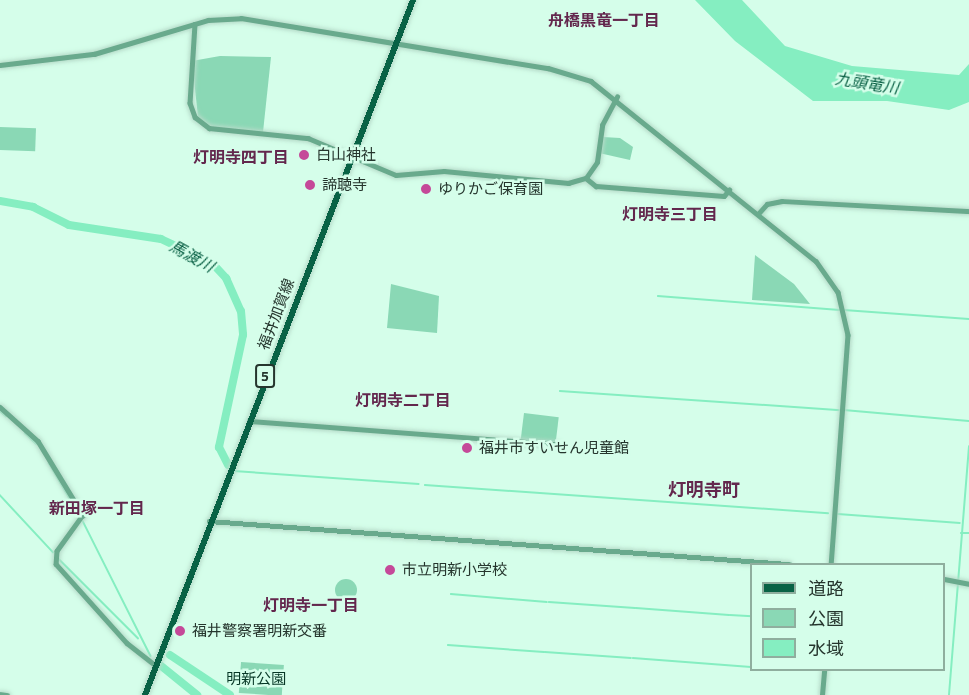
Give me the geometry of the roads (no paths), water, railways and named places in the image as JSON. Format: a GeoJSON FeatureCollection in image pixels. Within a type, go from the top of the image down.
{"type":"FeatureCollection","features":[{"type":"Feature","properties":{"kind":"main road","name":"福井加賀線"},"geometry":{"type":"LineString","coordinates":[[145,695],[171,619],[247,421],[415,0]]}},
{"type":"Feature","properties":{"kind":"street"},"geometry":{"type":"LineString","coordinates":[[0,65],[94,54],[195,24],[248,19],[396,47],[548,68],[591,81],[617,97],[831,277],[848,320],[831,563]]}},
{"type":"Feature","properties":{"kind":"street"},"geometry":{"type":"LineString","coordinates":[[195,24],[190,103],[203,124],[216,130],[308,138],[350,159],[396,174],[444,171],[568,183],[586,177],[597,162],[602,125],[617,97]]}},
{"type":"Feature","properties":{"kind":"street"},"geometry":{"type":"LineString","coordinates":[[586,177],[605,187],[724,196],[729,190]]}},
{"type":"Feature","properties":{"kind":"street"},"geometry":{"type":"LineString","coordinates":[[758,214],[767,204],[782,201],[969,211]]}},
{"type":"Feature","properties":{"kind":"street"},"geometry":{"type":"LineString","coordinates":[[0,407],[38,441],[83,514],[57,551],[56,564],[127,643],[155,662]]}},
{"type":"Feature","properties":{"kind":"street"},"geometry":{"type":"LineString","coordinates":[[247,421],[557,444]]}},
{"type":"Feature","properties":{"kind":"street"},"geometry":{"type":"LineString","coordinates":[[209,521],[775,563]]}},
{"type":"Feature","properties":{"kind":"street"},"geometry":{"type":"LineString","coordinates":[[945,579],[969,584]]}},
{"type":"Feature","properties":{"kind":"street"},"geometry":{"type":"LineString","coordinates":[[822,695],[824,671]]}},
{"type":"Feature","properties":{"kind":"street"},"geometry":{"type":"LineString","coordinates":[[0,694],[7,695]]}},
{"type":"Feature","properties":{"kind":"water","name":"九頭竜川"},"geometry":{"type":"Polygon","coordinates":[[[695,0],[742,0],[785,46],[852,66],[959,75],[969,64],[969,102],[949,110],[887,101],[813,101],[735,41],[695,0]]]}},
{"type":"Feature","properties":{"kind":"waterway","name":"馬渡川"},"geometry":{"type":"LineString","coordinates":[[0,201],[33,207],[69,225],[161,239],[212,263],[226,278],[241,311],[243,335],[219,447],[228,465]]}},
{"type":"Feature","properties":{"kind":"waterway"},"geometry":{"type":"LineString","coordinates":[[658,296],[839,310]]}},
{"type":"Feature","properties":{"kind":"waterway"},"geometry":{"type":"LineString","coordinates":[[844,310],[969,319]]}},
{"type":"Feature","properties":{"kind":"waterway"},"geometry":{"type":"LineString","coordinates":[[560,391],[840,410]]}},
{"type":"Feature","properties":{"kind":"waterway"},"geometry":{"type":"LineString","coordinates":[[844,410],[969,421]]}},
{"type":"Feature","properties":{"kind":"waterway"},"geometry":{"type":"LineString","coordinates":[[0,411],[6,416]]}},
{"type":"Feature","properties":{"kind":"waterway"},"geometry":{"type":"LineString","coordinates":[[25,433],[37,444]]}},
{"type":"Feature","properties":{"kind":"waterway"},"geometry":{"type":"LineString","coordinates":[[949,695],[969,447]]}},
{"type":"Feature","properties":{"kind":"waterway"},"geometry":{"type":"LineString","coordinates":[[49,463],[79,514]]}},
{"type":"Feature","properties":{"kind":"waterway"},"geometry":{"type":"LineString","coordinates":[[234,471],[419,484]]}},
{"type":"Feature","properties":{"kind":"waterway"},"geometry":{"type":"LineString","coordinates":[[425,485],[828,513]]}},
{"type":"Feature","properties":{"kind":"waterway"},"geometry":{"type":"LineString","coordinates":[[0,495],[53,552]]}},
{"type":"Feature","properties":{"kind":"waterway"},"geometry":{"type":"LineString","coordinates":[[838,514],[960,523]]}},
{"type":"Feature","properties":{"kind":"waterway"},"geometry":{"type":"LineString","coordinates":[[83,521],[151,656]]}},
{"type":"Feature","properties":{"kind":"waterway"},"geometry":{"type":"LineString","coordinates":[[961,533],[969,533]]}},
{"type":"Feature","properties":{"kind":"waterway"},"geometry":{"type":"LineString","coordinates":[[59,559],[138,638]]}},
{"type":"Feature","properties":{"kind":"waterway"},"geometry":{"type":"LineString","coordinates":[[451,594],[547,602]]}},
{"type":"Feature","properties":{"kind":"waterway"},"geometry":{"type":"LineString","coordinates":[[549,602],[635,608]]}},
{"type":"Feature","properties":{"kind":"waterway"},"geometry":{"type":"LineString","coordinates":[[636,608],[729,615]]}},
{"type":"Feature","properties":{"kind":"waterway"},"geometry":{"type":"LineString","coordinates":[[730,615],[750,616]]}},
{"type":"Feature","properties":{"kind":"waterway"},"geometry":{"type":"LineString","coordinates":[[448,645],[544,652]]}},
{"type":"Feature","properties":{"kind":"waterway"},"geometry":{"type":"LineString","coordinates":[[545,652],[631,658]]}},
{"type":"Feature","properties":{"kind":"waterway","name":"馬渡川"},"geometry":{"type":"LineString","coordinates":[[170,655],[230,695]]}},
{"type":"Feature","properties":{"kind":"waterway"},"geometry":{"type":"LineString","coordinates":[[633,658],[750,667]]}},
{"type":"Feature","properties":{"kind":"waterway"},"geometry":{"type":"LineString","coordinates":[[160,665],[197,695]]}},
{"type":"Feature","properties":{"kind":"place","name":"白山神社"},"geometry":{"type":"Point","coordinates":[304,155]}},
{"type":"Feature","properties":{"kind":"place","name":"諦聴寺"},"geometry":{"type":"Point","coordinates":[310,185]}},
{"type":"Feature","properties":{"kind":"place","name":"ゆりかご保育園"},"geometry":{"type":"Point","coordinates":[426,189]}},
{"type":"Feature","properties":{"kind":"place","name":"福井市すいせん児童館"},"geometry":{"type":"Point","coordinates":[467,448]}},
{"type":"Feature","properties":{"kind":"place","name":"市立明新小学校"},"geometry":{"type":"Point","coordinates":[390,570]}},
{"type":"Feature","properties":{"kind":"place","name":"福井警察署明新交番"},"geometry":{"type":"Point","coordinates":[180,631]}},
{"type":"Feature","properties":{"kind":"district","name":"舟橋黒竜一丁目"},"geometry":{"type":"Point","coordinates":[604,20]}},
{"type":"Feature","properties":{"kind":"district","name":"灯明寺四丁目"},"geometry":{"type":"Point","coordinates":[241,157]}},
{"type":"Feature","properties":{"kind":"district","name":"灯明寺三丁目"},"geometry":{"type":"Point","coordinates":[670,214]}},
{"type":"Feature","properties":{"kind":"district","name":"灯明寺二丁目"},"geometry":{"type":"Point","coordinates":[403,400]}},
{"type":"Feature","properties":{"kind":"district","name":"灯明寺町"},"geometry":{"type":"Point","coordinates":[704,490]}},
{"type":"Feature","properties":{"kind":"district","name":"新田塚一丁目"},"geometry":{"type":"Point","coordinates":[97,508]}},
{"type":"Feature","properties":{"kind":"district","name":"灯明寺一丁目"},"geometry":{"type":"Point","coordinates":[311,605]}},
{"type":"Feature","properties":{"kind":"park label","name":"明新公園"},"geometry":{"type":"Point","coordinates":[256,679]}}]}
